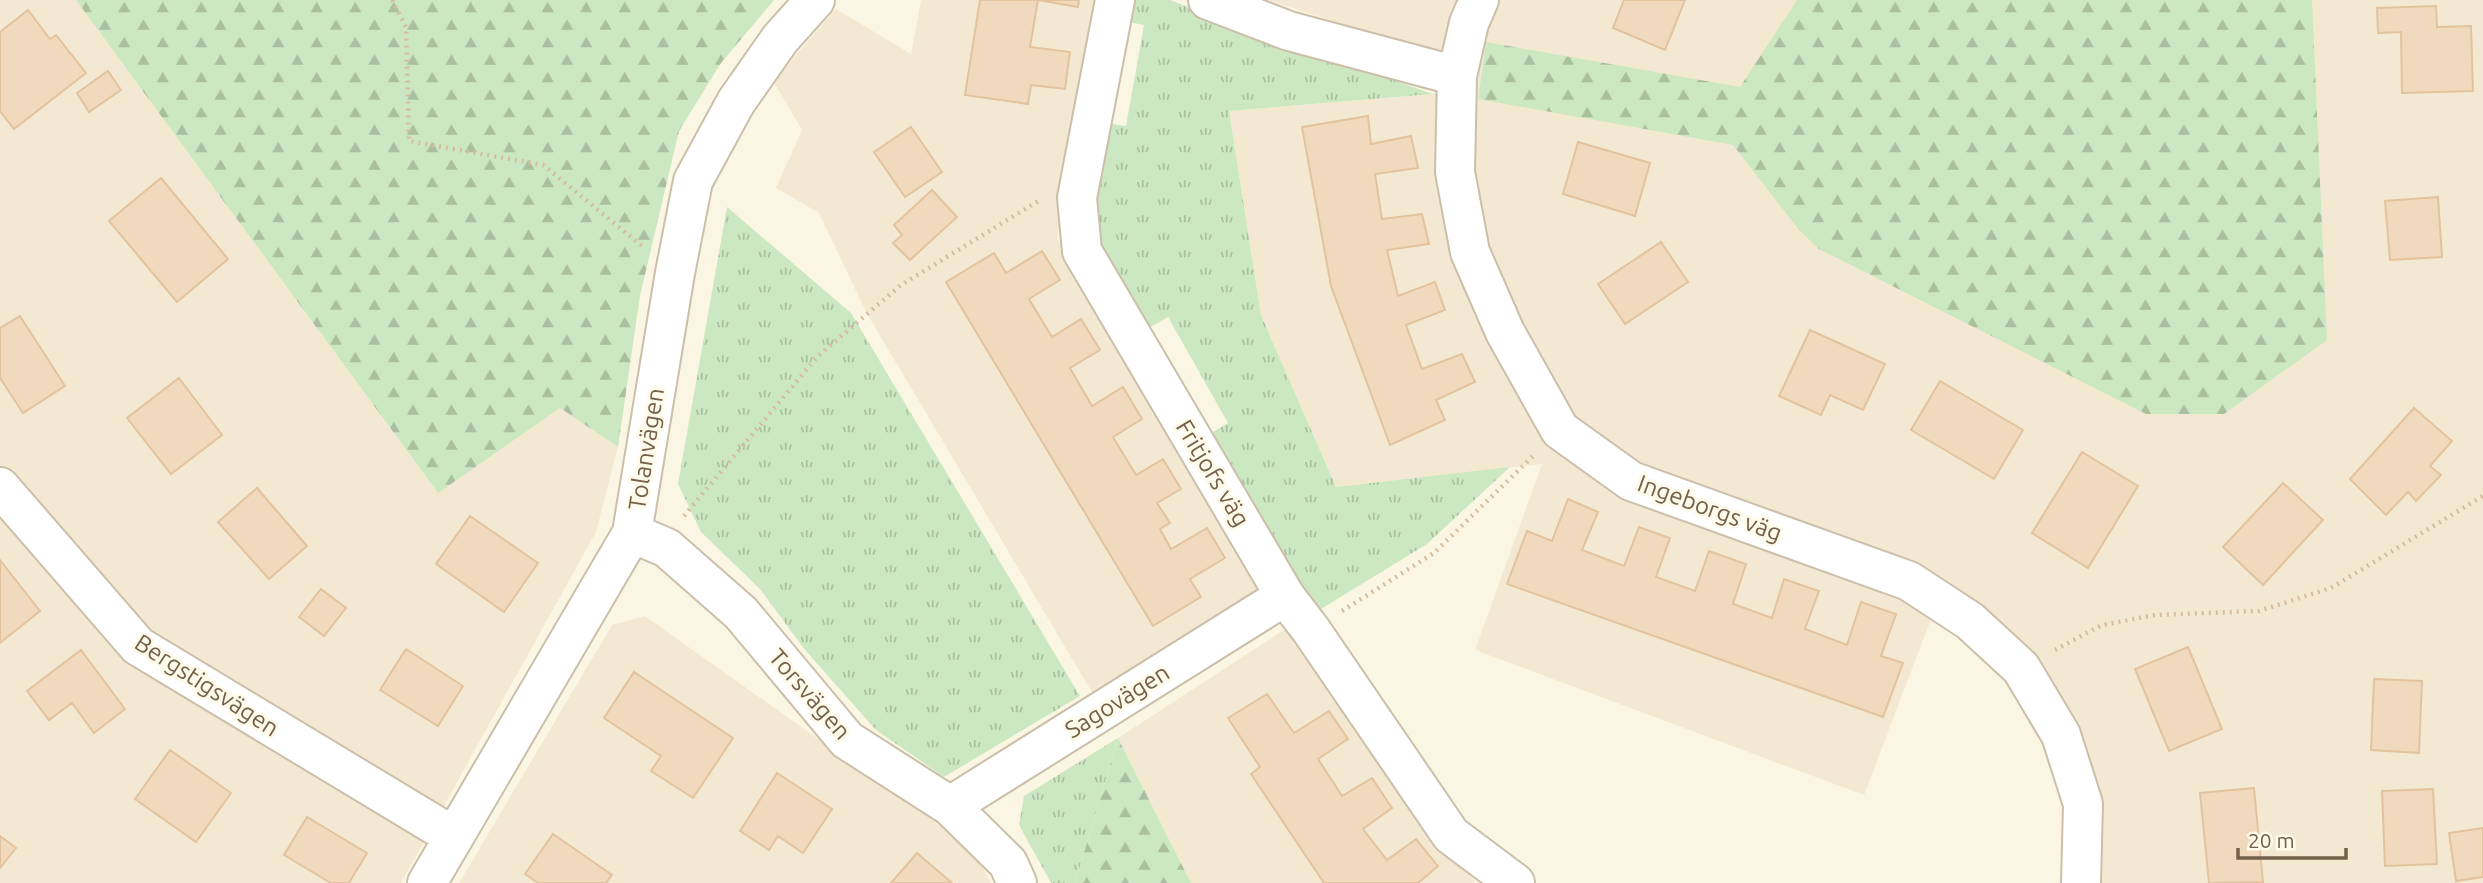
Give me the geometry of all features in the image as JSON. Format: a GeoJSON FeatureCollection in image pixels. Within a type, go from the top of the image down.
{"type":"FeatureCollection","features":[{"type":"Feature","properties":{"kind":"street","name":"Tolanvägen"},"geometry":{"type":"LineString","coordinates":[[427,883],[632,533],[675,272],[694,181],[736,102],[780,39],[815,0]]}},
{"type":"Feature","properties":{"kind":"street","name":"Fritjofs väg"},"geometry":{"type":"LineString","coordinates":[[1115,0],[1077,198],[1082,251],[1285,596],[1451,835],[1515,883]]}},
{"type":"Feature","properties":{"kind":"street"},"geometry":{"type":"LineString","coordinates":[[1208,0],[1289,31],[1457,76]]}},
{"type":"Feature","properties":{"kind":"street","name":"Ingeborgs väg"},"geometry":{"type":"LineString","coordinates":[[1479,0],[1469,23],[1457,76],[1455,172],[1470,252],[1504,332],[1560,430],[1631,481],[1909,581],[1970,621],[2021,668],[2061,734],[2084,804],[2081,883]]}},
{"type":"Feature","properties":{"kind":"street","name":"Bergstigsvägen"},"geometry":{"type":"LineString","coordinates":[[0,487],[138,646],[453,836]]}},
{"type":"Feature","properties":{"kind":"street","name":"Torsvägen"},"geometry":{"type":"LineString","coordinates":[[632,533],[667,548],[741,613],[847,740],[950,806],[1008,863],[1017,883]]}},
{"type":"Feature","properties":{"kind":"street","name":"Sagovägen"},"geometry":{"type":"LineString","coordinates":[[950,806],[1285,596]]}},
{"type":"Feature","properties":{"kind":"path"},"geometry":{"type":"LineString","coordinates":[[392,0],[406,27],[409,141],[543,165],[675,272]]}},
{"type":"Feature","properties":{"kind":"path"},"geometry":{"type":"LineString","coordinates":[[667,548],[680,521],[817,358],[901,285],[1043,198],[1077,198]]}},
{"type":"Feature","properties":{"kind":"path"},"geometry":{"type":"LineString","coordinates":[[1311,630],[1434,553],[1560,430]]}},
{"type":"Feature","properties":{"kind":"path"},"geometry":{"type":"LineString","coordinates":[[2021,668],[2102,625],[2155,615],[2259,611],[2331,588],[2483,496]]}},
{"type":"Feature","properties":{"kind":"shaded area"},"geometry":{"type":"Polygon","coordinates":[[[0,0],[76,0],[437,492],[560,408],[618,447],[596,532],[401,883],[0,883],[0,0]]]}},
{"type":"Feature","properties":{"kind":"shaded area"},"geometry":{"type":"Polygon","coordinates":[[[921,0],[1098,0],[1057,238],[1266,586],[1093,694],[866,312],[819,213],[776,188],[802,130],[773,81],[836,9],[911,54],[921,0]]]}},
{"type":"Feature","properties":{"kind":"shaded area"},"geometry":{"type":"Polygon","coordinates":[[[1268,0],[2483,0],[2483,883],[2064,883],[2071,730],[1933,614],[1864,795],[1475,650],[1542,464],[1336,487],[1261,315],[1229,111],[1434,94],[1443,56],[1268,0]]]}},
{"type":"Feature","properties":{"kind":"shaded area"},"geometry":{"type":"Polygon","coordinates":[[[645,616],[973,849],[991,883],[459,883],[612,625],[645,616]]]}},
{"type":"Feature","properties":{"kind":"shaded area"},"geometry":{"type":"Polygon","coordinates":[[[1290,626],[1412,812],[1476,883],[1191,883],[1118,738],[1290,626]]]}},
{"type":"Feature","properties":{"kind":"green space"},"geometry":{"type":"Polygon","coordinates":[[[76,0],[774,0],[721,63],[679,131],[640,296],[618,447],[560,408],[438,493],[76,0]]]}},
{"type":"Feature","properties":{"kind":"green space"},"geometry":{"type":"Polygon","coordinates":[[[1122,0],[1170,0],[1236,26],[1433,94],[1229,111],[1261,315],[1336,487],[1510,467],[1427,544],[1313,614],[1201,439],[1228,423],[1168,317],[1140,333],[1094,254],[1087,200],[1100,122],[1126,126],[1144,25],[1118,20],[1122,0]]]}},
{"type":"Feature","properties":{"kind":"green space"},"geometry":{"type":"Polygon","coordinates":[[[1797,0],[2312,0],[2327,340],[2224,414],[2146,414],[1819,249],[1799,230],[1733,145],[1478,99],[1486,42],[1740,87],[1797,0]]]}},
{"type":"Feature","properties":{"kind":"green space"},"geometry":{"type":"Polygon","coordinates":[[[727,207],[851,313],[1080,696],[944,777],[876,730],[805,650],[760,589],[701,532],[678,484],[727,207]]]}},
{"type":"Feature","properties":{"kind":"green space"},"geometry":{"type":"Polygon","coordinates":[[[1118,738],[1075,883],[1051,883],[1019,825],[1024,796],[1118,738]]]}},
{"type":"Feature","properties":{"kind":"green space"},"geometry":{"type":"Polygon","coordinates":[[[1118,738],[1191,883],[1075,883],[1118,738]]]}},
{"type":"Feature","properties":{"kind":"building"},"geometry":{"type":"Polygon","coordinates":[[[980,0],[1038,0],[1030,47],[1070,52],[1065,89],[1031,85],[1028,104],[965,95],[980,0]]]}},
{"type":"Feature","properties":{"kind":"building"},"geometry":{"type":"Polygon","coordinates":[[[1038,0],[1079,0],[1078,7],[1038,0]]]}},
{"type":"Feature","properties":{"kind":"building"},"geometry":{"type":"Polygon","coordinates":[[[1624,0],[1685,0],[1665,50],[1613,28],[1624,0]]]}},
{"type":"Feature","properties":{"kind":"building"},"geometry":{"type":"Polygon","coordinates":[[[2436,6],[2437,27],[2471,26],[2473,91],[2402,93],[2401,32],[2378,33],[2377,8],[2436,6]]]}},
{"type":"Feature","properties":{"kind":"building"},"geometry":{"type":"Polygon","coordinates":[[[28,10],[50,39],[56,35],[86,73],[14,129],[0,111],[0,32],[28,10]]]}},
{"type":"Feature","properties":{"kind":"building"},"geometry":{"type":"Polygon","coordinates":[[[108,71],[121,90],[89,112],[77,93],[108,71]]]}},
{"type":"Feature","properties":{"kind":"building"},"geometry":{"type":"Polygon","coordinates":[[[1368,116],[1371,144],[1411,136],[1418,168],[1375,174],[1382,219],[1422,214],[1429,244],[1387,250],[1398,296],[1435,282],[1445,310],[1406,325],[1422,369],[1462,354],[1475,382],[1436,400],[1445,420],[1390,445],[1331,286],[1302,127],[1368,116]]]}},
{"type":"Feature","properties":{"kind":"building"},"geometry":{"type":"Polygon","coordinates":[[[911,127],[942,172],[905,197],[874,152],[911,127]]]}},
{"type":"Feature","properties":{"kind":"building"},"geometry":{"type":"Polygon","coordinates":[[[1578,142],[1650,163],[1635,216],[1563,194],[1578,142]]]}},
{"type":"Feature","properties":{"kind":"building"},"geometry":{"type":"Polygon","coordinates":[[[161,178],[228,259],[177,302],[109,221],[161,178]]]}},
{"type":"Feature","properties":{"kind":"building"},"geometry":{"type":"Polygon","coordinates":[[[932,190],[957,217],[910,260],[893,243],[902,235],[894,225],[932,190]]]}},
{"type":"Feature","properties":{"kind":"building"},"geometry":{"type":"Polygon","coordinates":[[[2438,197],[2442,257],[2390,260],[2385,201],[2438,197]]]}},
{"type":"Feature","properties":{"kind":"building"},"geometry":{"type":"Polygon","coordinates":[[[1661,242],[1688,282],[1625,324],[1598,284],[1661,242]]]}},
{"type":"Feature","properties":{"kind":"building"},"geometry":{"type":"Polygon","coordinates":[[[1042,251],[1060,280],[1029,299],[1052,337],[1081,319],[1100,350],[1070,368],[1092,406],[1123,387],[1142,419],[1113,437],[1136,475],[1163,459],[1181,489],[1157,503],[1170,523],[1160,529],[1171,549],[1207,528],[1225,558],[1190,579],[1201,597],[1153,626],[946,282],[994,253],[1006,273],[1042,251]]]}},
{"type":"Feature","properties":{"kind":"building"},"geometry":{"type":"Polygon","coordinates":[[[20,316],[65,386],[23,413],[0,378],[0,328],[20,316]]]}},
{"type":"Feature","properties":{"kind":"building"},"geometry":{"type":"Polygon","coordinates":[[[1810,330],[1885,364],[1863,410],[1830,395],[1821,415],[1779,396],[1810,330]]]}},
{"type":"Feature","properties":{"kind":"building"},"geometry":{"type":"Polygon","coordinates":[[[179,378],[222,435],[171,474],[127,418],[179,378]]]}},
{"type":"Feature","properties":{"kind":"building"},"geometry":{"type":"Polygon","coordinates":[[[1940,381],[2023,430],[1994,479],[1911,430],[1940,381]]]}},
{"type":"Feature","properties":{"kind":"building"},"geometry":{"type":"Polygon","coordinates":[[[2414,408],[2452,441],[2430,466],[2441,475],[2416,501],[2408,492],[2386,515],[2350,479],[2414,408]]]}},
{"type":"Feature","properties":{"kind":"building"},"geometry":{"type":"Polygon","coordinates":[[[2082,452],[2138,486],[2088,568],[2032,533],[2082,452]]]}},
{"type":"Feature","properties":{"kind":"building"},"geometry":{"type":"Polygon","coordinates":[[[2283,483],[2323,520],[2263,585],[2223,547],[2283,483]]]}},
{"type":"Feature","properties":{"kind":"building"},"geometry":{"type":"Polygon","coordinates":[[[257,488],[307,546],[269,579],[218,522],[257,488]]]}},
{"type":"Feature","properties":{"kind":"building"},"geometry":{"type":"Polygon","coordinates":[[[1568,499],[1598,512],[1582,550],[1624,566],[1639,527],[1670,538],[1656,577],[1695,591],[1709,551],[1746,564],[1733,604],[1772,618],[1784,579],[1819,591],[1805,629],[1847,645],[1861,602],[1896,614],[1881,656],[1903,663],[1883,717],[1507,584],[1527,531],[1552,541],[1568,499]]]}},
{"type":"Feature","properties":{"kind":"building"},"geometry":{"type":"Polygon","coordinates":[[[470,516],[538,563],[504,612],[436,564],[470,516]]]}},
{"type":"Feature","properties":{"kind":"building"},"geometry":{"type":"Polygon","coordinates":[[[0,560],[40,611],[0,643],[0,560]]]}},
{"type":"Feature","properties":{"kind":"building"},"geometry":{"type":"Polygon","coordinates":[[[321,589],[346,608],[324,636],[299,617],[321,589]]]}},
{"type":"Feature","properties":{"kind":"building"},"geometry":{"type":"Polygon","coordinates":[[[2188,647],[2222,729],[2169,751],[2135,669],[2188,647]]]}},
{"type":"Feature","properties":{"kind":"building"},"geometry":{"type":"Polygon","coordinates":[[[406,649],[463,686],[438,726],[380,690],[406,649]]]}},
{"type":"Feature","properties":{"kind":"building"},"geometry":{"type":"Polygon","coordinates":[[[81,650],[125,709],[94,733],[72,703],[49,720],[27,691],[81,650]]]}},
{"type":"Feature","properties":{"kind":"building"},"geometry":{"type":"Polygon","coordinates":[[[634,672],[733,738],[693,798],[651,771],[661,756],[604,718],[634,672]]]}},
{"type":"Feature","properties":{"kind":"building"},"geometry":{"type":"Polygon","coordinates":[[[2374,679],[2422,681],[2419,753],[2371,750],[2374,679]]]}},
{"type":"Feature","properties":{"kind":"building"},"geometry":{"type":"Polygon","coordinates":[[[1267,694],[1294,733],[1329,711],[1348,739],[1318,759],[1342,796],[1372,778],[1392,808],[1363,829],[1387,860],[1416,839],[1438,866],[1418,883],[1324,883],[1251,774],[1260,767],[1228,718],[1267,694]]]}},
{"type":"Feature","properties":{"kind":"building"},"geometry":{"type":"Polygon","coordinates":[[[170,750],[231,793],[196,842],[135,799],[170,750]]]}},
{"type":"Feature","properties":{"kind":"building"},"geometry":{"type":"Polygon","coordinates":[[[777,773],[832,809],[803,853],[778,836],[769,850],[740,831],[777,773]]]}},
{"type":"Feature","properties":{"kind":"building"},"geometry":{"type":"Polygon","coordinates":[[[2254,788],[2263,882],[2209,883],[2200,793],[2254,788]]]}},
{"type":"Feature","properties":{"kind":"building"},"geometry":{"type":"Polygon","coordinates":[[[2433,789],[2437,864],[2385,866],[2382,791],[2433,789]]]}},
{"type":"Feature","properties":{"kind":"building"},"geometry":{"type":"Polygon","coordinates":[[[307,817],[367,853],[349,883],[331,883],[284,855],[307,817]]]}},
{"type":"Feature","properties":{"kind":"building"},"geometry":{"type":"Polygon","coordinates":[[[2483,828],[2483,877],[2456,881],[2449,833],[2483,828]]]}},
{"type":"Feature","properties":{"kind":"building"},"geometry":{"type":"Polygon","coordinates":[[[553,834],[612,875],[606,883],[538,883],[525,874],[553,834]]]}},
{"type":"Feature","properties":{"kind":"building"},"geometry":{"type":"Polygon","coordinates":[[[0,836],[16,848],[0,868],[0,836]]]}},
{"type":"Feature","properties":{"kind":"building"},"geometry":{"type":"Polygon","coordinates":[[[917,853],[952,883],[891,883],[917,853]]]}}]}
